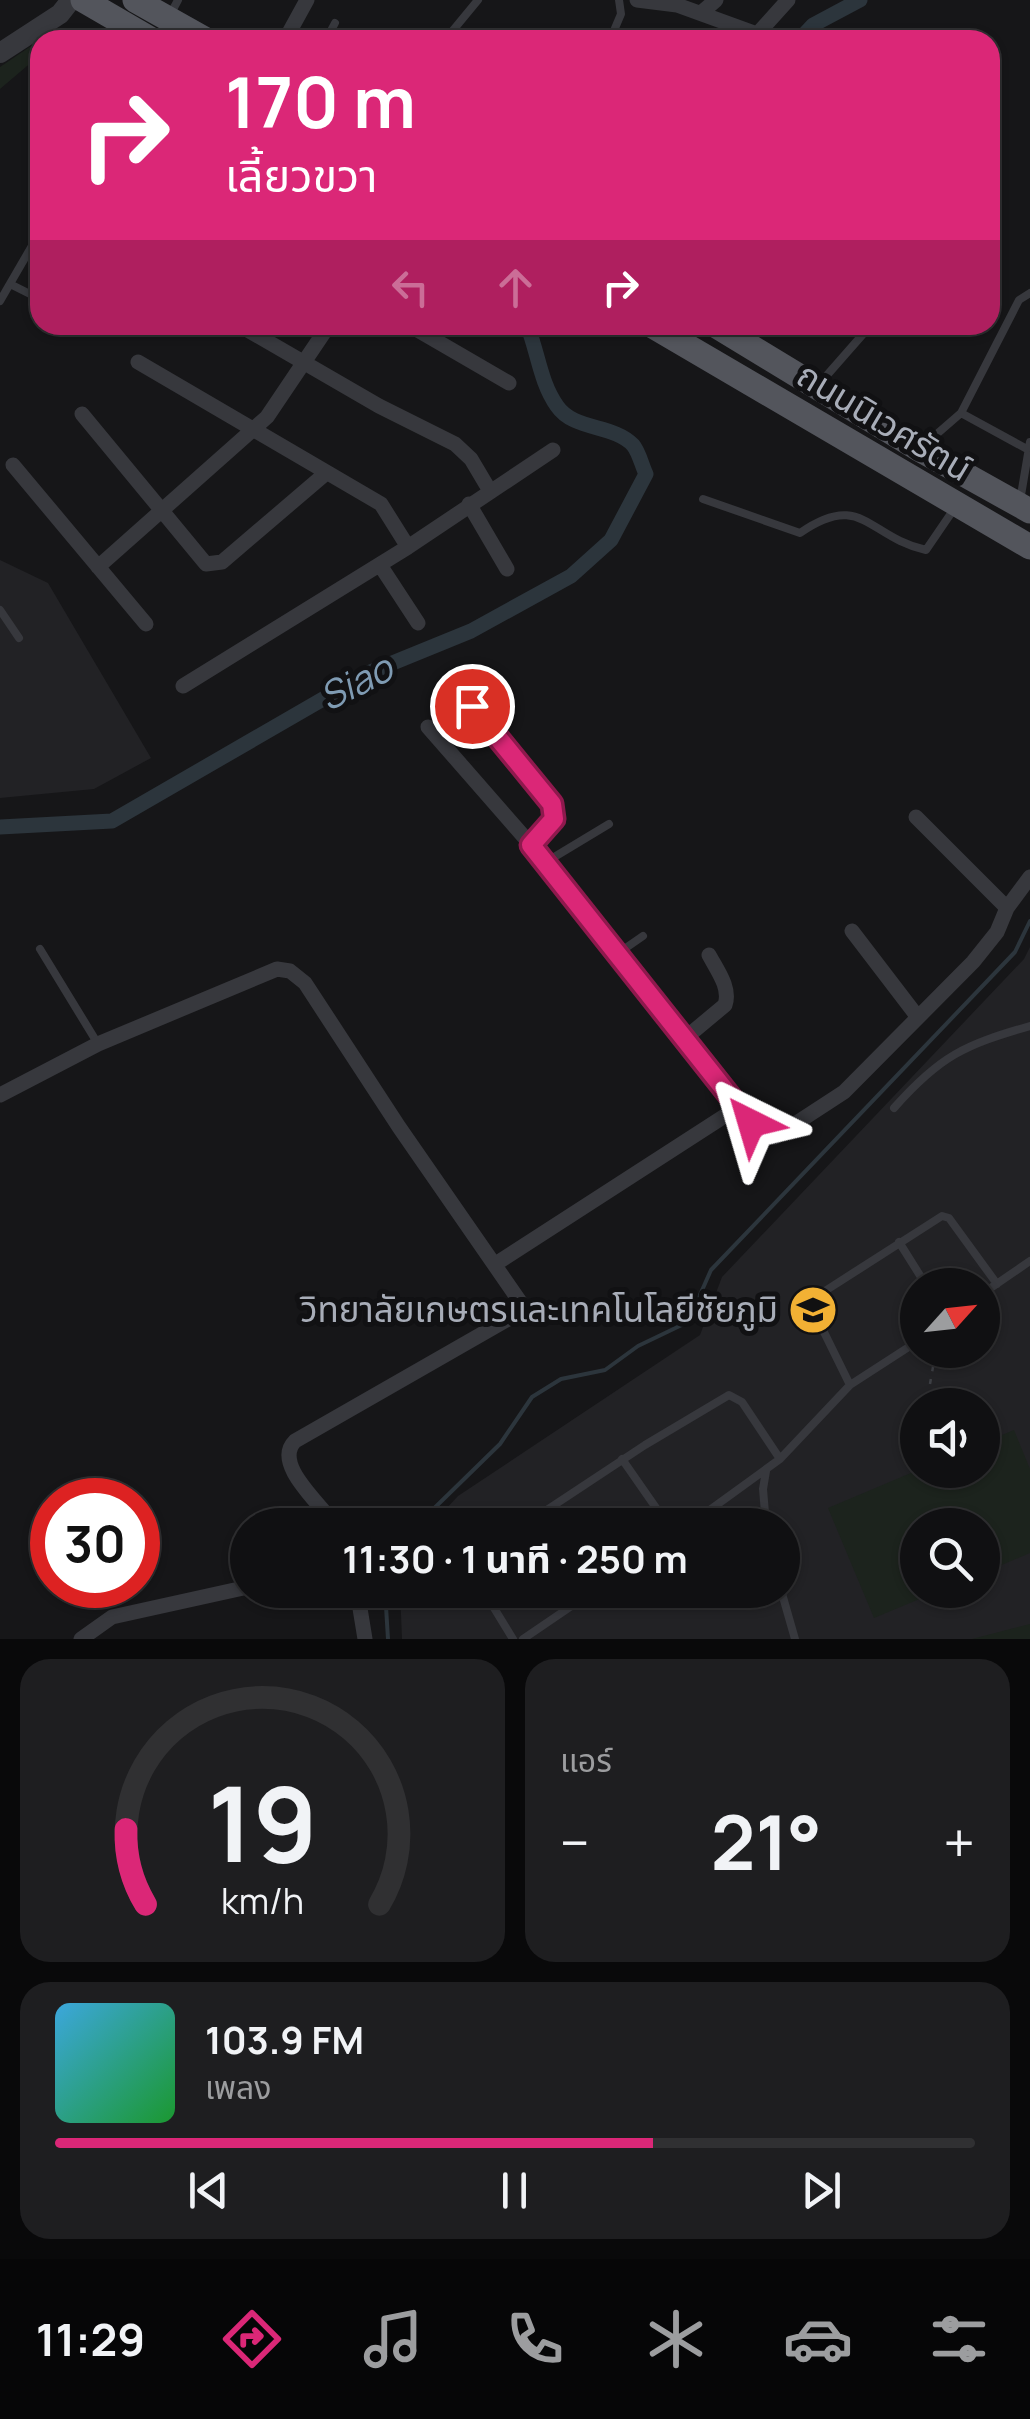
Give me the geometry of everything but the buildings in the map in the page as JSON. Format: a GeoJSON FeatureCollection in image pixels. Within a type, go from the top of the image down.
{"type":"FeatureCollection","features":[{"type":"Feature","properties":{"kind":"main road"},"geometry":{"type":"LineString","coordinates":[[83,0],[134,30]]}},
{"type":"Feature","properties":{"kind":"main road"},"geometry":{"type":"LineString","coordinates":[[135,0],[173,9],[195,30]]}},
{"type":"Feature","properties":{"kind":"main road","name":"ถนนนิเวศรัตน์"},"geometry":{"type":"LineString","coordinates":[[668,335],[1030,546]]}},
{"type":"Feature","properties":{"kind":"main road","name":"ถนนนิเวศรัตน์"},"geometry":{"type":"LineString","coordinates":[[735,335],[920,449],[1025,508]]}},
{"type":"Feature","properties":{"kind":"street"},"geometry":{"type":"LineString","coordinates":[[35,30],[60,14],[72,0]]}},
{"type":"Feature","properties":{"kind":"street"},"geometry":{"type":"LineString","coordinates":[[290,30],[307,0]]}},
{"type":"Feature","properties":{"kind":"street"},"geometry":{"type":"LineString","coordinates":[[637,0],[677,5],[738,30]]}},
{"type":"Feature","properties":{"kind":"street"},"geometry":{"type":"LineString","coordinates":[[700,13],[716,0]]}},
{"type":"Feature","properties":{"kind":"street"},"geometry":{"type":"LineString","coordinates":[[760,30],[788,0]]}},
{"type":"Feature","properties":{"kind":"street"},"geometry":{"type":"LineString","coordinates":[[0,53],[30,34]]}},
{"type":"Feature","properties":{"kind":"street"},"geometry":{"type":"LineString","coordinates":[[256,335],[455,444],[471,459],[490,491]]}},
{"type":"Feature","properties":{"kind":"street"},"geometry":{"type":"LineString","coordinates":[[98,567],[267,417],[323,335]]}},
{"type":"Feature","properties":{"kind":"street"},"geometry":{"type":"LineString","coordinates":[[427,335],[509,383]]}},
{"type":"Feature","properties":{"kind":"street"},"geometry":{"type":"LineString","coordinates":[[138,362],[386,508],[408,547]]}},
{"type":"Feature","properties":{"kind":"street"},"geometry":{"type":"LineString","coordinates":[[82,414],[159,512],[206,564],[222,562],[325,474]]}},
{"type":"Feature","properties":{"kind":"street"},"geometry":{"type":"LineString","coordinates":[[184,686],[380,565],[552,450]]}},
{"type":"Feature","properties":{"kind":"street"},"geometry":{"type":"LineString","coordinates":[[12,465],[146,624]]}},
{"type":"Feature","properties":{"kind":"street"},"geometry":{"type":"LineString","coordinates":[[469,504],[507,569]]}},
{"type":"Feature","properties":{"kind":"street"},"geometry":{"type":"LineString","coordinates":[[380,565],[418,622]]}},
{"type":"Feature","properties":{"kind":"street"},"geometry":{"type":"LineString","coordinates":[[472,706],[552,804],[554,819],[531,845]]}},
{"type":"Feature","properties":{"kind":"street"},"geometry":{"type":"LineString","coordinates":[[428,727],[546,862],[764,1138],[775,1137],[844,1092],[973,962],[1030,876]]}},
{"type":"Feature","properties":{"kind":"street"},"geometry":{"type":"LineString","coordinates":[[916,817],[1007,908]]}},
{"type":"Feature","properties":{"kind":"street"},"geometry":{"type":"LineString","coordinates":[[852,932],[917,1016]]}},
{"type":"Feature","properties":{"kind":"street"},"geometry":{"type":"LineString","coordinates":[[683,1040],[725,1006],[728,998],[709,955]]}},
{"type":"Feature","properties":{"kind":"street"},"geometry":{"type":"LineString","coordinates":[[0,1096],[98,1044],[277,969],[290,971],[305,983],[398,1128],[522,1301],[522,1311],[288,1448],[290,1468],[322,1508]]}},
{"type":"Feature","properties":{"kind":"street"},"geometry":{"type":"LineString","coordinates":[[496,1264],[737,1108]]}},
{"type":"Feature","properties":{"kind":"street"},"geometry":{"type":"LineString","coordinates":[[80,1639],[112,1617],[230,1592]]}},
{"type":"Feature","properties":{"kind":"street"},"geometry":{"type":"LineString","coordinates":[[360,1608],[366,1639]]}},
{"type":"Feature","properties":{"kind":"lane"},"geometry":{"type":"LineString","coordinates":[[453,30],[478,0]]}},
{"type":"Feature","properties":{"kind":"lane"},"geometry":{"type":"LineString","coordinates":[[614,30],[621,14],[619,0]]}},
{"type":"Feature","properties":{"kind":"lane"},"geometry":{"type":"LineString","coordinates":[[332,30],[336,23]]}},
{"type":"Feature","properties":{"kind":"lane"},"geometry":{"type":"LineString","coordinates":[[0,301],[30,249]]}},
{"type":"Feature","properties":{"kind":"lane"},"geometry":{"type":"LineString","coordinates":[[10,284],[30,293]]}},
{"type":"Feature","properties":{"kind":"lane"},"geometry":{"type":"LineString","coordinates":[[920,449],[961,413],[1019,300],[1030,293]]}},
{"type":"Feature","properties":{"kind":"lane"},"geometry":{"type":"LineString","coordinates":[[818,385],[863,335]]}},
{"type":"Feature","properties":{"kind":"lane"},"geometry":{"type":"LineString","coordinates":[[961,413],[1029,445],[1025,508]]}},
{"type":"Feature","properties":{"kind":"lane"},"geometry":{"type":"LineString","coordinates":[[704,499],[800,532],[833,513],[853,515],[911,547],[926,550],[956,506]]}},
{"type":"Feature","properties":{"kind":"lane"},"geometry":{"type":"LineString","coordinates":[[0,610],[19,638]]}},
{"type":"Feature","properties":{"kind":"lane"},"geometry":{"type":"LineString","coordinates":[[546,862],[610,824]]}},
{"type":"Feature","properties":{"kind":"lane"},"geometry":{"type":"LineString","coordinates":[[617,954],[644,936]]}},
{"type":"Feature","properties":{"kind":"lane"},"geometry":{"type":"LineString","coordinates":[[40,949],[98,1044]]}},
{"type":"Feature","properties":{"kind":"lane"},"geometry":{"type":"LineString","coordinates":[[894,1108],[950,1054],[977,1041],[1030,1026]]}},
{"type":"Feature","properties":{"kind":"lane"},"geometry":{"type":"LineString","coordinates":[[850,1386],[823,1336],[818,1310],[825,1291],[942,1216],[949,1218],[985,1268]]}},
{"type":"Feature","properties":{"kind":"lane"},"geometry":{"type":"LineString","coordinates":[[899,1242],[915,1268]]}},
{"type":"Feature","properties":{"kind":"lane"},"geometry":{"type":"LineString","coordinates":[[1000,1281],[1030,1262]]}},
{"type":"Feature","properties":{"kind":"lane"},"geometry":{"type":"LineString","coordinates":[[713,1508],[780,1459],[850,1386],[900,1353]]}},
{"type":"Feature","properties":{"kind":"lane"},"geometry":{"type":"LineString","coordinates":[[550,1508],[728,1396],[742,1402],[780,1459]]}},
{"type":"Feature","properties":{"kind":"lane"},"geometry":{"type":"LineString","coordinates":[[622,1460],[656,1508]]}},
{"type":"Feature","properties":{"kind":"lane"},"geometry":{"type":"LineString","coordinates":[[765,1508],[766,1471]]}},
{"type":"Feature","properties":{"kind":"lane"},"geometry":{"type":"LineString","coordinates":[[493,1608],[513,1639]]}},
{"type":"Feature","properties":{"kind":"lane"},"geometry":{"type":"LineString","coordinates":[[523,1639],[569,1608]]}},
{"type":"Feature","properties":{"kind":"lane"},"geometry":{"type":"LineString","coordinates":[[785,1608],[794,1639]]}},
{"type":"Feature","properties":{"kind":"path"},"geometry":{"type":"LineString","coordinates":[[930,1384],[933,1368]]}},
{"type":"Feature","properties":{"kind":"shaded area"},"geometry":{"type":"Polygon","coordinates":[[[30,47],[30,64],[0,89],[0,67],[30,47]]]}},
{"type":"Feature","properties":{"kind":"shaded area"},"geometry":{"type":"Polygon","coordinates":[[[0,560],[48,583],[151,758],[94,789],[0,798],[0,560]]]}},
{"type":"Feature","properties":{"kind":"shaded area","name":"วิทยาลัยเกษตรและเทคโนโลยีชัยภูมิ"},"geometry":{"type":"Polygon","coordinates":[[[1030,947],[1030,1639],[402,1639],[401,1608],[800,1608],[800,1508],[447,1508],[458,1496],[700,1335],[722,1277],[1024,959],[1030,947]]]}},
{"type":"Feature","properties":{"kind":"shaded area"},"geometry":{"type":"Polygon","coordinates":[[[1014,1430],[1030,1469],[1030,1553],[1000,1566],[1000,1508],[900,1508],[900,1607],[874,1618],[828,1508],[900,1478],[900,1488],[1000,1488],[1000,1436],[1014,1430]]]}},
{"type":"Feature","properties":{"kind":"shaded area"},"geometry":{"type":"Polygon","coordinates":[[[1030,1624],[1030,1639],[972,1639],[1030,1624]]]}},
{"type":"Feature","properties":{"kind":"waterway","name":"Siao"},"geometry":{"type":"LineString","coordinates":[[808,30],[860,0]]}},
{"type":"Feature","properties":{"kind":"waterway","name":"Siao"},"geometry":{"type":"LineString","coordinates":[[0,827],[112,821],[368,673],[471,631],[571,576],[611,540],[646,474],[639,455],[625,438],[564,414],[551,397],[530,335]]}},
{"type":"Feature","properties":{"kind":"waterway"},"geometry":{"type":"LineString","coordinates":[[434,1508],[500,1444],[532,1397],[561,1379],[605,1370],[638,1346],[688,1322],[711,1270],[1015,952],[1030,921]]}},
{"type":"Feature","properties":{"kind":"waterway"},"geometry":{"type":"LineString","coordinates":[[386,1608],[388,1639]]}},
{"type":"Feature","properties":{"kind":"place","name":"วิทยาลัยเกษตรและเทคโนโลยีชัยภูมิ"},"geometry":{"type":"Point","coordinates":[813,1310]}},
{"type":"Feature","properties":{"kind":"route"},"geometry":{"type":"LineString","coordinates":[[472,706],[552,804],[554,819],[531,845],[751,1123]]}}]}
